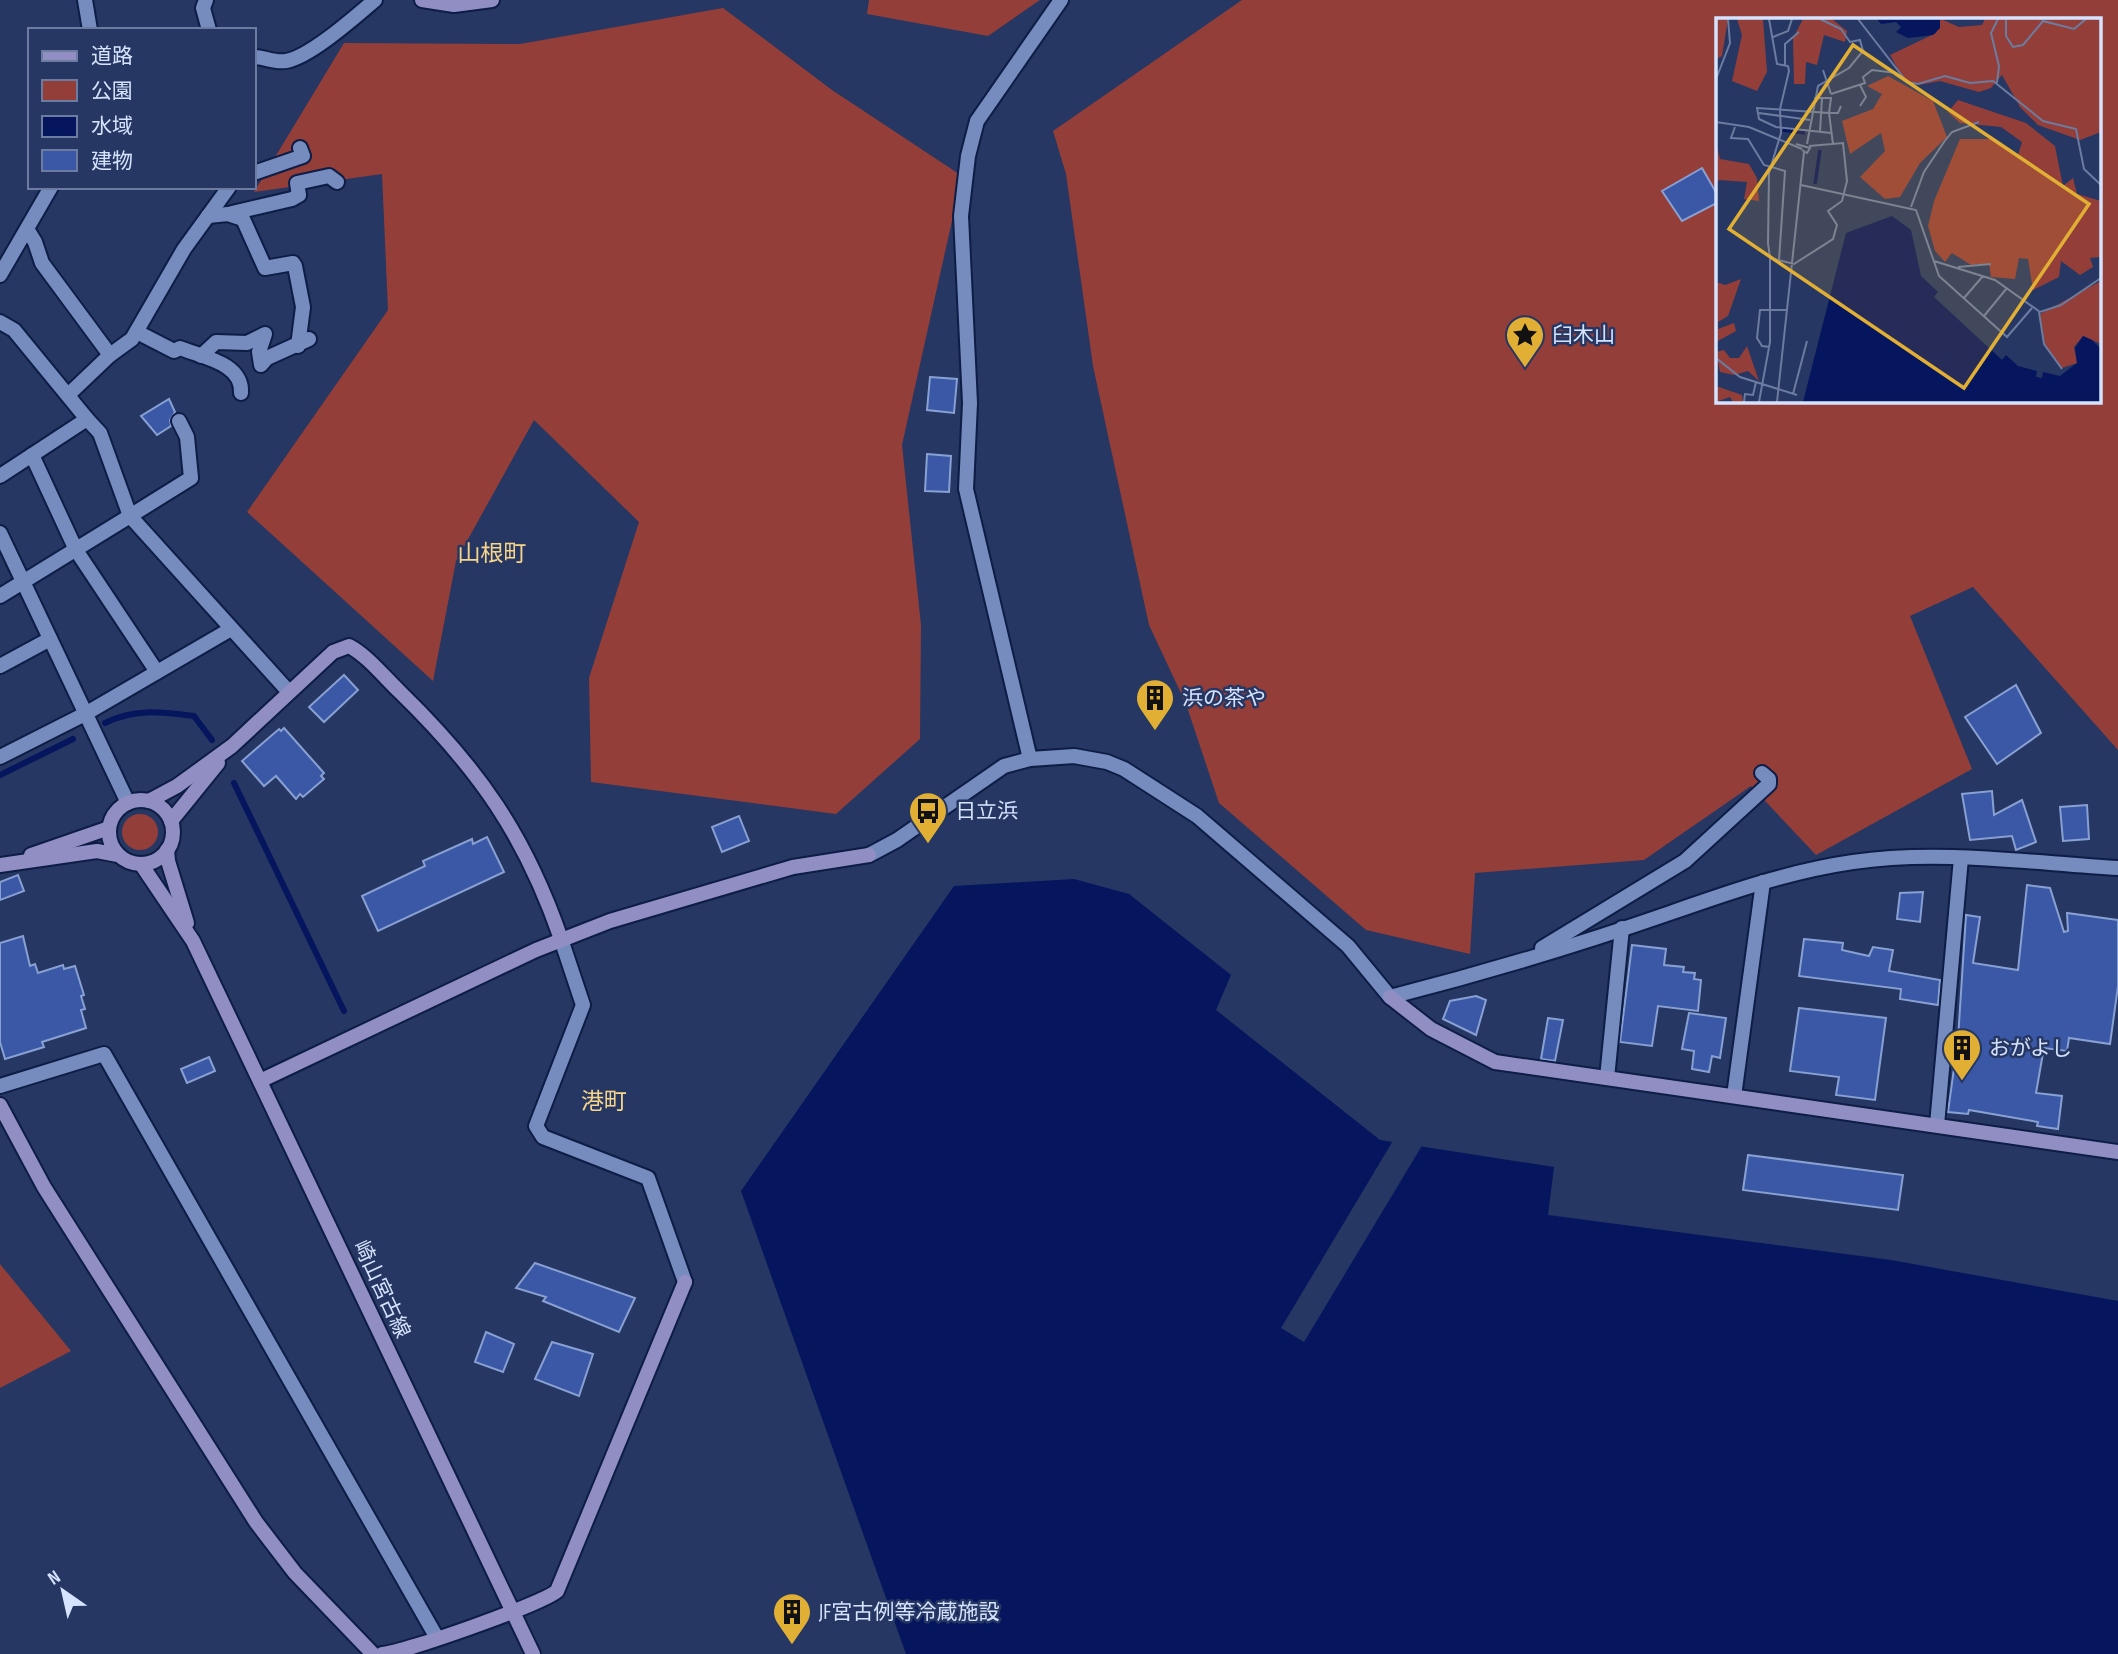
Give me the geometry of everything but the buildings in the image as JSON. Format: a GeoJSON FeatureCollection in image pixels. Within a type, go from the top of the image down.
{"type":"FeatureCollection","features":[{"type":"Feature","properties":{"kind":"street"},"geometry":{"type":"LineString","coordinates":[[85,0],[90,28]]}},
{"type":"Feature","properties":{"kind":"street"},"geometry":{"type":"LineString","coordinates":[[206,0],[204,8],[209,28]]}},
{"type":"Feature","properties":{"kind":"street"},"geometry":{"type":"LineString","coordinates":[[256,57],[282,62],[292,60],[342,28],[375,0]]}},
{"type":"Feature","properties":{"kind":"street"},"geometry":{"type":"LineString","coordinates":[[422,0],[454,5],[492,0]]}},
{"type":"Feature","properties":{"kind":"street"},"geometry":{"type":"LineString","coordinates":[[1030,759],[966,489],[970,403],[961,216],[968,156],[977,121],[1061,0]]}},
{"type":"Feature","properties":{"kind":"street"},"geometry":{"type":"LineString","coordinates":[[256,172],[303,156],[300,148]]}},
{"type":"Feature","properties":{"kind":"street"},"geometry":{"type":"LineString","coordinates":[[208,216],[231,215],[292,200],[299,195],[297,183],[329,176],[337,182]]}},
{"type":"Feature","properties":{"kind":"street"},"geometry":{"type":"LineString","coordinates":[[0,275],[50,189]]}},
{"type":"Feature","properties":{"kind":"street"},"geometry":{"type":"LineString","coordinates":[[68,395],[110,355],[132,339],[184,249],[228,189]]}},
{"type":"Feature","properties":{"kind":"street"},"geometry":{"type":"LineString","coordinates":[[201,356],[216,342],[247,343],[265,334],[259,352],[261,365],[267,358],[304,343],[303,307],[295,266],[292,263],[265,268],[243,219],[231,215]]}},
{"type":"Feature","properties":{"kind":"street"},"geometry":{"type":"LineString","coordinates":[[27,229],[42,263],[110,355]]}},
{"type":"Feature","properties":{"kind":"street"},"geometry":{"type":"LineString","coordinates":[[0,322],[14,330],[100,433],[130,516],[289,692]]}},
{"type":"Feature","properties":{"kind":"street"},"geometry":{"type":"LineString","coordinates":[[136,332],[174,351],[180,348],[234,371],[241,384],[241,393]]}},
{"type":"Feature","properties":{"kind":"street"},"geometry":{"type":"LineString","coordinates":[[0,476],[87,419]]}},
{"type":"Feature","properties":{"kind":"street"},"geometry":{"type":"LineString","coordinates":[[0,596],[191,478],[187,438],[179,421]]}},
{"type":"Feature","properties":{"kind":"street"},"geometry":{"type":"LineString","coordinates":[[32,456],[76,550],[157,672]]}},
{"type":"Feature","properties":{"kind":"street"},"geometry":{"type":"LineString","coordinates":[[0,533],[128,803]]}},
{"type":"Feature","properties":{"kind":"street"},"geometry":{"type":"LineString","coordinates":[[0,757],[85,714],[231,629]]}},
{"type":"Feature","properties":{"kind":"street"},"geometry":{"type":"LineString","coordinates":[[0,666],[50,639]]}},
{"type":"Feature","properties":{"kind":"street"},"geometry":{"type":"LineString","coordinates":[[118,855],[112,847],[109,828],[115,813],[128,803],[149,801],[177,786],[232,746],[339,647],[355,649],[446,737],[471,766],[515,831],[532,862],[583,1005],[536,1126],[543,1138],[648,1178],[685,1282],[557,1591],[549,1597],[511,1612],[382,1654]]}},
{"type":"Feature","properties":{"kind":"street"},"geometry":{"type":"LineString","coordinates":[[149,801],[163,808],[171,821],[232,746]]}},
{"type":"Feature","properties":{"kind":"street"},"geometry":{"type":"LineString","coordinates":[[260,1081],[561,939],[610,921],[793,867],[869,855],[897,840],[1004,766],[1030,759],[1074,756],[1107,762],[1124,769],[1208,825],[1348,946],[1390,997],[1430,1029],[1494,1062],[2118,1152]]}},
{"type":"Feature","properties":{"kind":"street"},"geometry":{"type":"LineString","coordinates":[[1523,960],[1685,861],[1769,784],[1769,779],[1762,773]]}},
{"type":"Feature","properties":{"kind":"street","name":"崎山宮古線"},"geometry":{"type":"LineString","coordinates":[[171,821],[173,836],[167,850],[168,861],[193,941],[533,1654]]}},
{"type":"Feature","properties":{"kind":"street"},"geometry":{"type":"LineString","coordinates":[[3,864],[109,828]]}},
{"type":"Feature","properties":{"kind":"street"},"geometry":{"type":"LineString","coordinates":[[3,864],[97,851],[118,855],[141,864],[156,860],[167,850]]}},
{"type":"Feature","properties":{"kind":"street"},"geometry":{"type":"LineString","coordinates":[[1390,997],[1523,960],[1763,882],[1855,861],[1961,858],[2118,869]]}},
{"type":"Feature","properties":{"kind":"street"},"geometry":{"type":"LineString","coordinates":[[1937,1125],[1961,858]]}},
{"type":"Feature","properties":{"kind":"street","name":"崎山宮古線"},"geometry":{"type":"LineString","coordinates":[[141,864],[193,941]]}},
{"type":"Feature","properties":{"kind":"street"},"geometry":{"type":"LineString","coordinates":[[1734,1096],[1763,882]]}},
{"type":"Feature","properties":{"kind":"street"},"geometry":{"type":"LineString","coordinates":[[1606,1078],[1622,928]]}},
{"type":"Feature","properties":{"kind":"street"},"geometry":{"type":"LineString","coordinates":[[0,1086],[104,1054],[437,1638]]}},
{"type":"Feature","properties":{"kind":"street"},"geometry":{"type":"LineString","coordinates":[[0,1105],[44,1187],[256,1522],[295,1573],[373,1654]]}},
{"type":"Feature","properties":{"kind":"green space"},"geometry":{"type":"Polygon","coordinates":[[[869,0],[1040,0],[988,36],[867,14],[869,0]]]}},
{"type":"Feature","properties":{"kind":"green space"},"geometry":{"type":"Polygon","coordinates":[[[1242,0],[2118,0],[2118,750],[1973,587],[1910,616],[1972,769],[1816,855],[1751,786],[1644,860],[1475,873],[1470,954],[1366,930],[1219,803],[1186,704],[1149,625],[1093,366],[1066,174],[1053,131],[1242,0]]]}},
{"type":"Feature","properties":{"kind":"green space"},"geometry":{"type":"Polygon","coordinates":[[[723,8],[832,90],[962,176],[902,445],[921,625],[920,739],[836,814],[591,782],[589,678],[639,522],[534,420],[456,561],[433,681],[247,512],[388,310],[382,174],[254,192],[344,43],[520,44],[723,8]]]}},
{"type":"Feature","properties":{"kind":"green space"},"geometry":{"type":"Polygon","coordinates":[[[140,814],[153,819],[158,832],[153,845],[140,850],[127,845],[122,832],[127,819],[140,814]]]}},
{"type":"Feature","properties":{"kind":"green space"},"geometry":{"type":"Polygon","coordinates":[[[0,1264],[71,1351],[0,1388],[0,1264]]]}},
{"type":"Feature","properties":{"kind":"water"},"geometry":{"type":"Polygon","coordinates":[[[1074,879],[1129,894],[1231,975],[1216,1010],[1380,1140],[1554,1167],[1548,1215],[1891,1260],[2118,1301],[2118,1654],[906,1654],[741,1191],[954,886],[1074,879]]]}},
{"type":"Feature","properties":{"kind":"pier"},"geometry":{"type":"Polygon","coordinates":[[[1394,1139],[1423,1144],[1304,1342],[1281,1328],[1394,1139]]]}},
{"type":"Feature","properties":{"kind":"waterway"},"geometry":{"type":"LineString","coordinates":[[105,723],[138,713],[194,716],[212,740]]}},
{"type":"Feature","properties":{"kind":"waterway"},"geometry":{"type":"LineString","coordinates":[[0,775],[73,739]]}},
{"type":"Feature","properties":{"kind":"waterway"},"geometry":{"type":"LineString","coordinates":[[234,783],[344,1011]]}},
{"type":"Feature","properties":{"kind":"place","name":"臼木山"},"geometry":{"type":"Point","coordinates":[1525,369]}},
{"type":"Feature","properties":{"kind":"place","name":"浜の茶や"},"geometry":{"type":"Point","coordinates":[1155,732]}},
{"type":"Feature","properties":{"kind":"place","name":"日立浜"},"geometry":{"type":"Point","coordinates":[928,845]}},
{"type":"Feature","properties":{"kind":"place","name":"おがよし"},"geometry":{"type":"Point","coordinates":[1962,1082]}},
{"type":"Feature","properties":{"kind":"place","name":"JF宮古例等冷蔵施設"},"geometry":{"type":"Point","coordinates":[792,1646]}},
{"type":"Feature","properties":{"kind":"district","name":"山根町"},"geometry":{"type":"Point","coordinates":[492,553]}},
{"type":"Feature","properties":{"kind":"district","name":"港町"},"geometry":{"type":"Point","coordinates":[604,1101]}}]}
